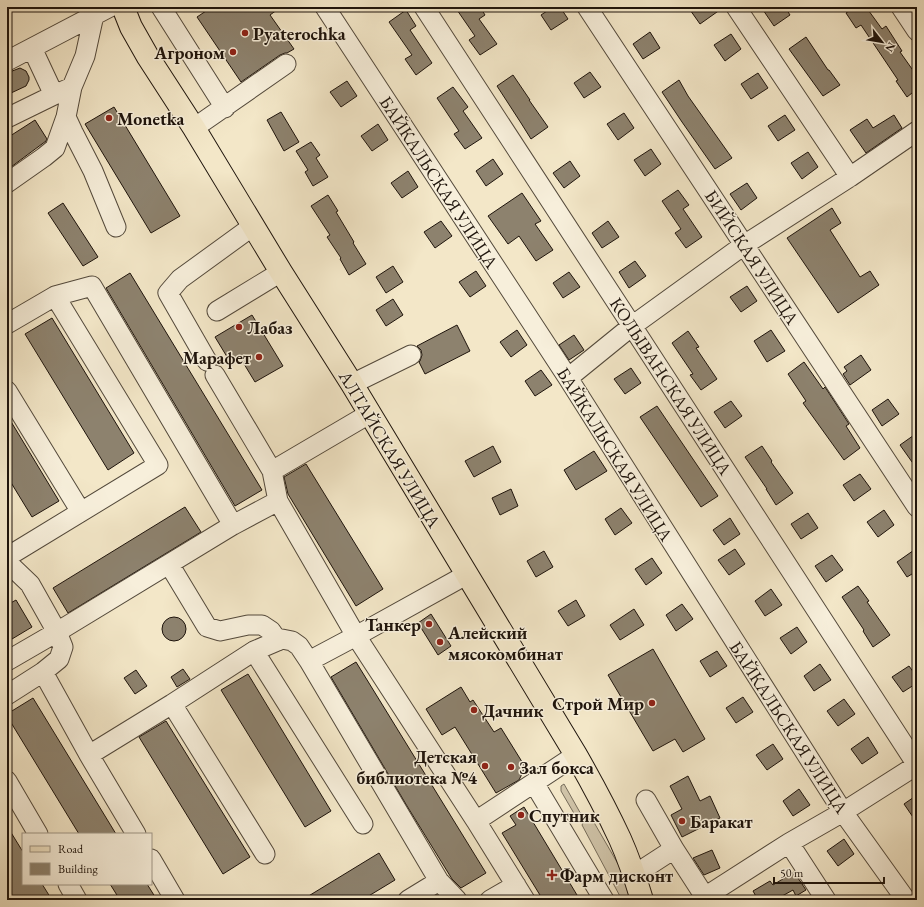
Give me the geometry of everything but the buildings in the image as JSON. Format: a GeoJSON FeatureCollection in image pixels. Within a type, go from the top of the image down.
{"type":"FeatureCollection","features":[{"type":"Feature","properties":{"kind":"main road","name":"АЛТАЙСКАЯ УЛИЦА"},"geometry":{"type":"LineString","coordinates":[[123,7],[131,27],[148,57],[194,128],[281,272],[352,384],[576,756],[621,841],[642,900]]}},
{"type":"Feature","properties":{"kind":"street"},"geometry":{"type":"LineString","coordinates":[[161,7],[224,108]]}},
{"type":"Feature","properties":{"kind":"street","name":"БАЙКАЛЬСКАЯ УЛИЦА"},"geometry":{"type":"LineString","coordinates":[[325,7],[568,378],[843,812],[906,900]]}},
{"type":"Feature","properties":{"kind":"street","name":"КОЛЫВАНСКАЯ УЛИЦА"},"geometry":{"type":"LineString","coordinates":[[424,7],[917,765]]}},
{"type":"Feature","properties":{"kind":"street","name":"БИЙСКАЯ УЛИЦА"},"geometry":{"type":"LineString","coordinates":[[587,7],[917,507]]}},
{"type":"Feature","properties":{"kind":"street"},"geometry":{"type":"LineString","coordinates":[[736,7],[850,177]]}},
{"type":"Feature","properties":{"kind":"street"},"geometry":{"type":"LineString","coordinates":[[901,7],[917,31]]}},
{"type":"Feature","properties":{"kind":"street"},"geometry":{"type":"LineString","coordinates":[[7,61],[102,11]]}},
{"type":"Feature","properties":{"kind":"street"},"geometry":{"type":"LineString","coordinates":[[7,182],[55,148],[66,117],[72,87],[86,56],[102,11]]}},
{"type":"Feature","properties":{"kind":"street"},"geometry":{"type":"LineString","coordinates":[[32,48],[54,94]]}},
{"type":"Feature","properties":{"kind":"street"},"geometry":{"type":"LineString","coordinates":[[194,128],[286,64]]}},
{"type":"Feature","properties":{"kind":"street"},"geometry":{"type":"LineString","coordinates":[[7,118],[54,94],[72,87]]}},
{"type":"Feature","properties":{"kind":"street"},"geometry":{"type":"LineString","coordinates":[[66,117],[93,171],[116,227]]}},
{"type":"Feature","properties":{"kind":"street"},"geometry":{"type":"LineString","coordinates":[[568,378],[632,326],[744,245],[850,177],[917,131]]}},
{"type":"Feature","properties":{"kind":"street"},"geometry":{"type":"LineString","coordinates":[[253,226],[180,279],[168,293],[272,471],[278,501],[356,636],[476,820],[521,893],[490,900]]}},
{"type":"Feature","properties":{"kind":"street"},"geometry":{"type":"LineString","coordinates":[[217,311],[281,272]]}},
{"type":"Feature","properties":{"kind":"street"},"geometry":{"type":"LineString","coordinates":[[7,324],[55,296],[92,286],[233,526]]}},
{"type":"Feature","properties":{"kind":"street"},"geometry":{"type":"LineString","coordinates":[[7,557],[158,465],[55,296]]}},
{"type":"Feature","properties":{"kind":"street"},"geometry":{"type":"LineString","coordinates":[[352,384],[411,355]]}},
{"type":"Feature","properties":{"kind":"street"},"geometry":{"type":"LineString","coordinates":[[7,391],[81,512]]}},
{"type":"Feature","properties":{"kind":"street"},"geometry":{"type":"LineString","coordinates":[[272,471],[369,414]]}},
{"type":"Feature","properties":{"kind":"street"},"geometry":{"type":"LineString","coordinates":[[7,661],[233,526],[278,501]]}},
{"type":"Feature","properties":{"kind":"street"},"geometry":{"type":"LineString","coordinates":[[7,562],[30,584],[57,632],[63,647],[59,659],[43,672],[7,695]]}},
{"type":"Feature","properties":{"kind":"street"},"geometry":{"type":"LineString","coordinates":[[169,564],[207,627],[220,631],[248,625],[262,625],[270,631],[278,641]]}},
{"type":"Feature","properties":{"kind":"street"},"geometry":{"type":"LineString","coordinates":[[309,661],[466,574]]}},
{"type":"Feature","properties":{"kind":"street"},"geometry":{"type":"LineString","coordinates":[[89,755],[254,651],[282,639],[292,641],[299,646],[309,661],[438,881],[456,900]]}},
{"type":"Feature","properties":{"kind":"street"},"geometry":{"type":"LineString","coordinates":[[254,651],[363,824]]}},
{"type":"Feature","properties":{"kind":"street"},"geometry":{"type":"LineString","coordinates":[[43,672],[89,755],[135,833]]}},
{"type":"Feature","properties":{"kind":"street"},"geometry":{"type":"LineString","coordinates":[[172,704],[265,854]]}},
{"type":"Feature","properties":{"kind":"street"},"geometry":{"type":"LineString","coordinates":[[476,820],[576,756]]}},
{"type":"Feature","properties":{"kind":"street"},"geometry":{"type":"LineString","coordinates":[[646,800],[702,898],[917,765]]}},
{"type":"Feature","properties":{"kind":"street"},"geometry":{"type":"LineString","coordinates":[[7,781],[37,833]]}},
{"type":"Feature","properties":{"kind":"street"},"geometry":{"type":"LineString","coordinates":[[534,783],[604,900]]}},
{"type":"Feature","properties":{"kind":"street"},"geometry":{"type":"LineString","coordinates":[[789,843],[826,900]]}},
{"type":"Feature","properties":{"kind":"street"},"geometry":{"type":"LineString","coordinates":[[634,875],[674,849]]}},
{"type":"Feature","properties":{"kind":"street"},"geometry":{"type":"LineString","coordinates":[[152,861],[175,900]]}},
{"type":"Feature","properties":{"kind":"street"},"geometry":{"type":"LineString","coordinates":[[408,900],[438,881]]}},
{"type":"Feature","properties":{"kind":"street"},"geometry":{"type":"LineString","coordinates":[[69,885],[77,900]]}},
{"type":"Feature","properties":{"kind":"shaded area"},"geometry":{"type":"Polygon","coordinates":[[[564,784],[582,816],[579,822],[561,791],[561,786],[564,784]]]}},
{"type":"Feature","properties":{"kind":"shaded area"},"geometry":{"type":"Polygon","coordinates":[[[585,819],[592,819],[621,869],[631,900],[622,900],[582,825],[585,819]]]}},
{"type":"Feature","properties":{"kind":"place","name":"Pyaterochka"},"geometry":{"type":"Point","coordinates":[245,33]}},
{"type":"Feature","properties":{"kind":"place","name":"Агроном"},"geometry":{"type":"Point","coordinates":[233,52]}},
{"type":"Feature","properties":{"kind":"place","name":"Monetka"},"geometry":{"type":"Point","coordinates":[109,118]}},
{"type":"Feature","properties":{"kind":"place","name":"Лабаз"},"geometry":{"type":"Point","coordinates":[239,327]}},
{"type":"Feature","properties":{"kind":"place","name":"Марафет"},"geometry":{"type":"Point","coordinates":[259,357]}},
{"type":"Feature","properties":{"kind":"place","name":"Танкер"},"geometry":{"type":"Point","coordinates":[429,624]}},
{"type":"Feature","properties":{"kind":"place","name":"Алейский мясокомбинат"},"geometry":{"type":"Point","coordinates":[440,642]}},
{"type":"Feature","properties":{"kind":"place","name":"Строй Мир"},"geometry":{"type":"Point","coordinates":[652,703]}},
{"type":"Feature","properties":{"kind":"place","name":"Дачник"},"geometry":{"type":"Point","coordinates":[474,710]}},
{"type":"Feature","properties":{"kind":"place","name":"Детская библиотека №4"},"geometry":{"type":"Point","coordinates":[485,766]}},
{"type":"Feature","properties":{"kind":"place","name":"Зал бокса"},"geometry":{"type":"Point","coordinates":[511,767]}},
{"type":"Feature","properties":{"kind":"place","name":"Спутник"},"geometry":{"type":"Point","coordinates":[521,815]}},
{"type":"Feature","properties":{"kind":"place","name":"Баракат"},"geometry":{"type":"Point","coordinates":[682,821]}},
{"type":"Feature","properties":{"kind":"place","name":"Фарм дисконт"},"geometry":{"type":"Point","coordinates":[552,875]}}]}
